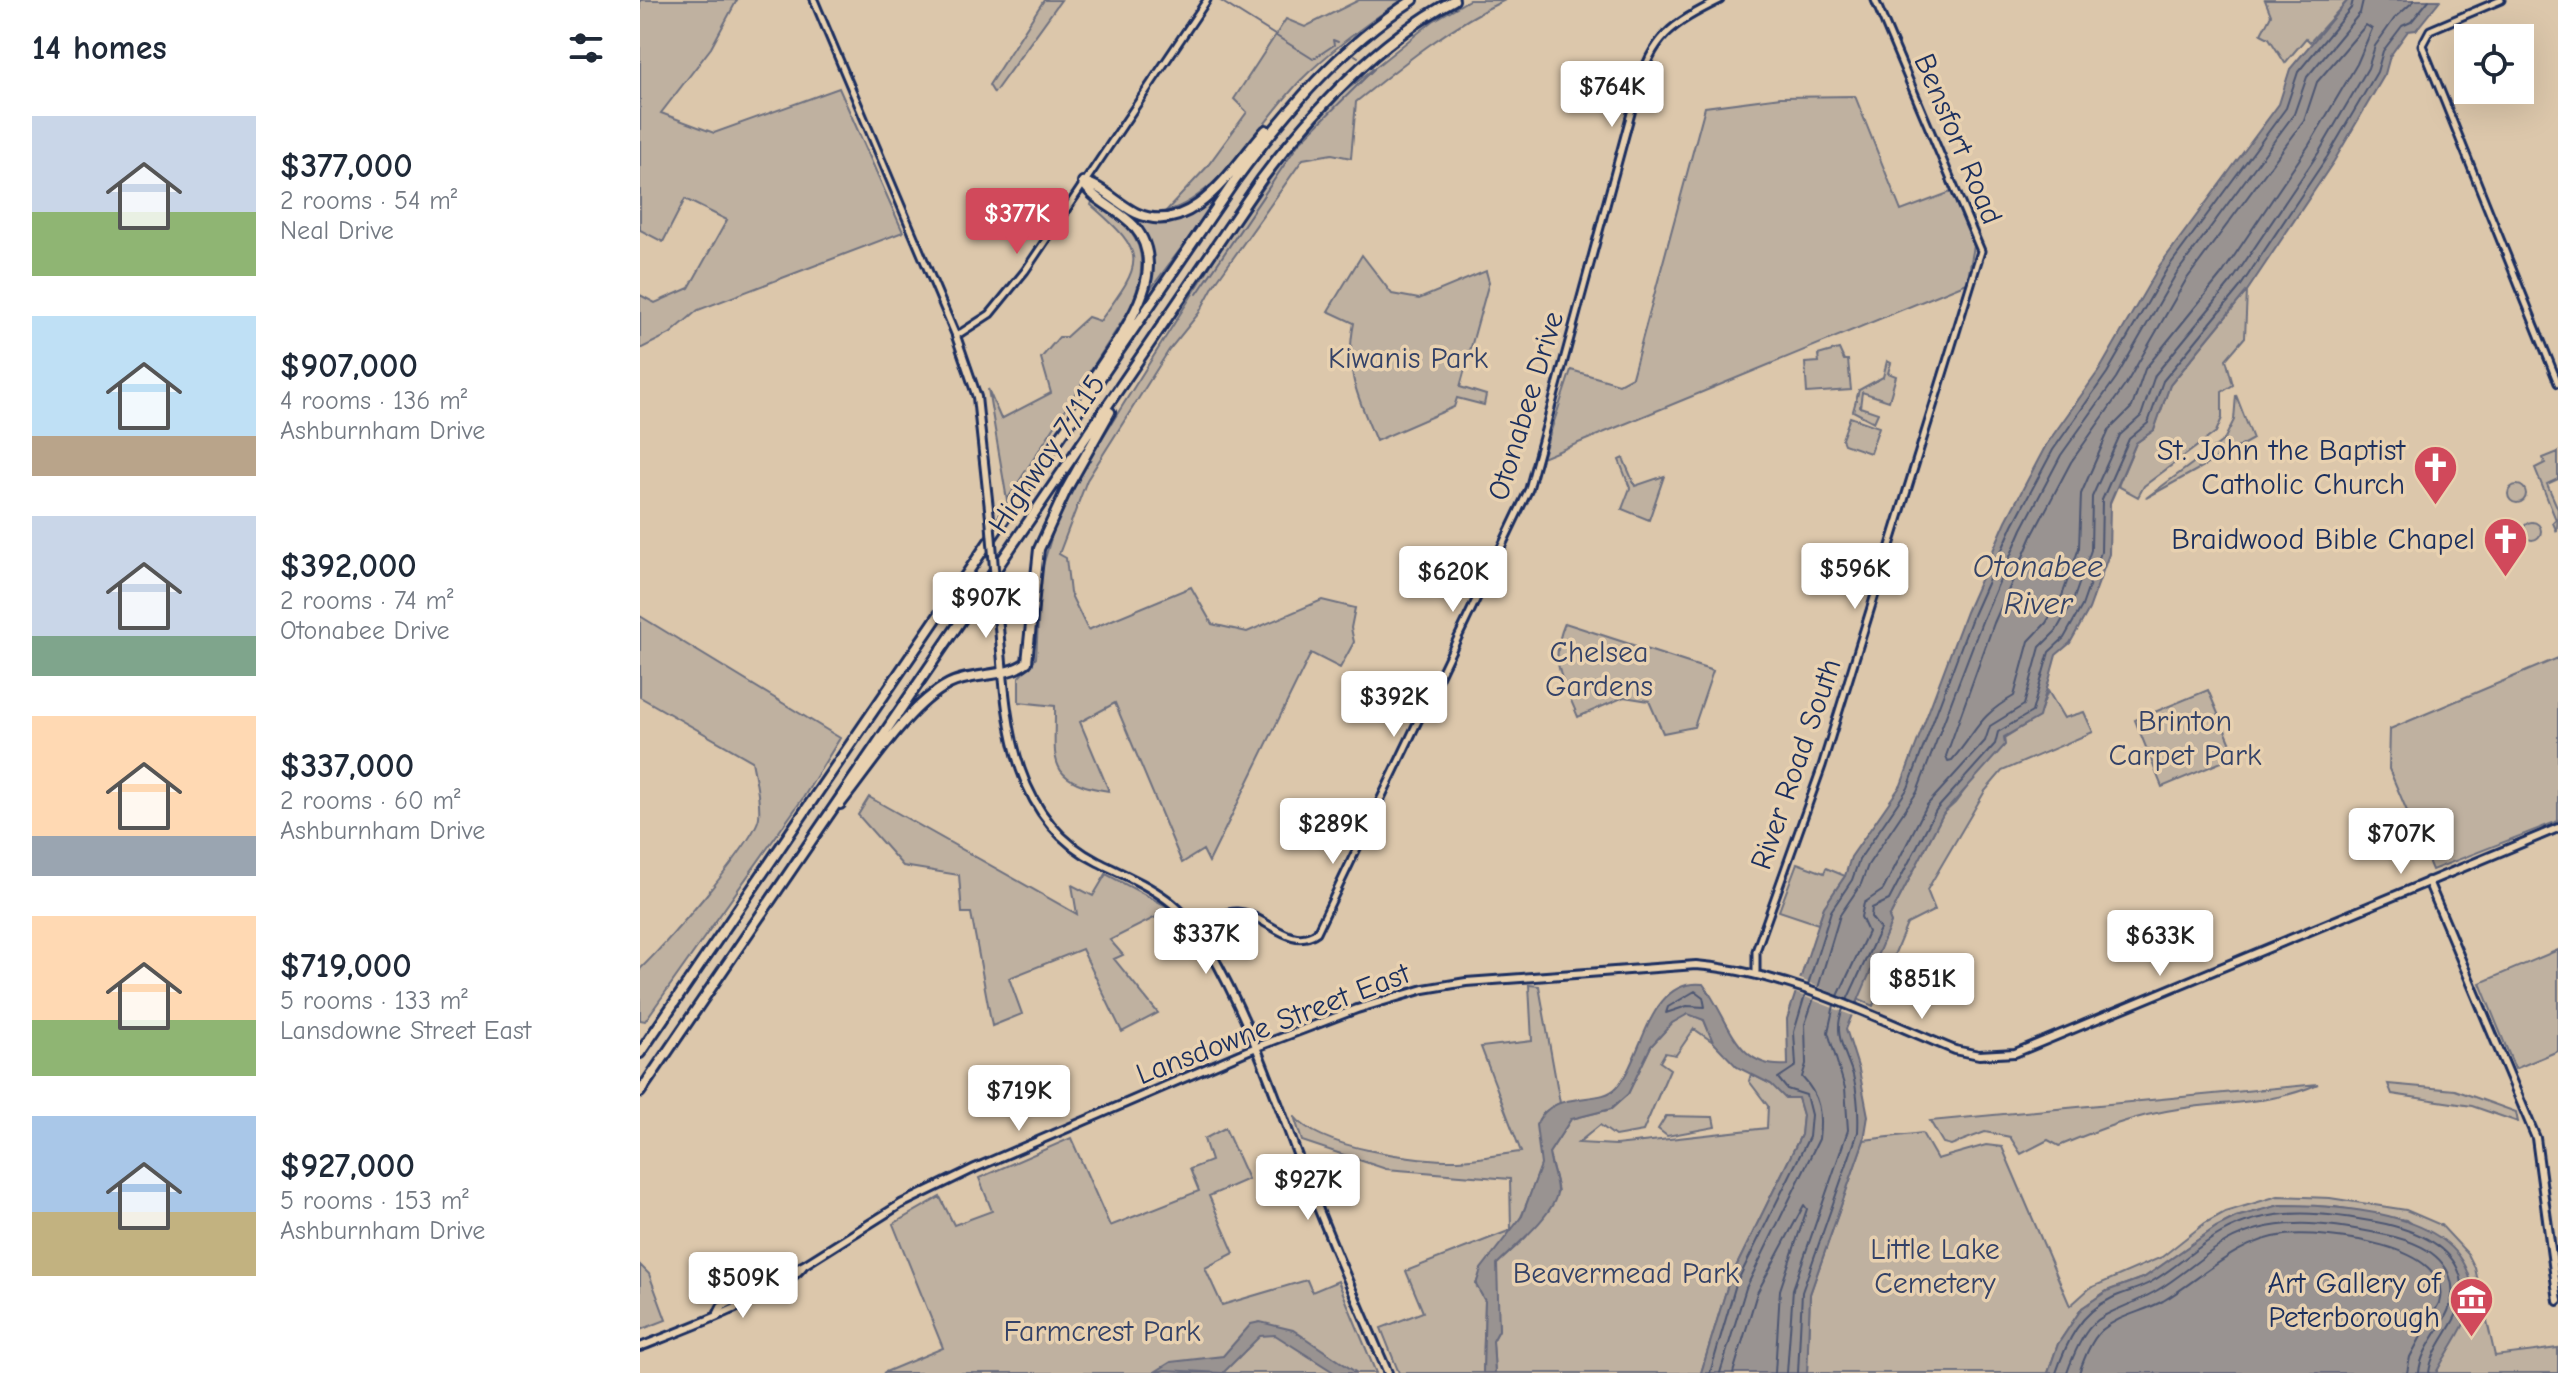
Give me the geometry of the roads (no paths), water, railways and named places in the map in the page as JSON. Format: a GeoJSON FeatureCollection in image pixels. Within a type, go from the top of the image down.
{"type":"FeatureCollection","features":[{"type":"Feature","properties":{"kind":"highway","name":"Highway 7/115"},"geometry":{"type":"LineString","coordinates":[[640,1053],[835,764],[1284,114],[1347,49],[1413,0]]}},
{"type":"Feature","properties":{"kind":"highway","name":"Highway 7/115"},"geometry":{"type":"LineString","coordinates":[[640,1092],[1292,139],[1369,61],[1454,0]]}},
{"type":"Feature","properties":{"kind":"highway"},"geometry":{"type":"LineString","coordinates":[[1083,182],[1144,217],[1179,215],[1192,209],[1228,176],[1284,114]]}},
{"type":"Feature","properties":{"kind":"highway"},"geometry":{"type":"LineString","coordinates":[[1074,416],[1126,327],[1148,271],[1146,247],[1136,229],[1083,182]]}},
{"type":"Feature","properties":{"kind":"highway"},"geometry":{"type":"LineString","coordinates":[[857,777],[931,696],[967,677],[1018,668],[1028,660],[1034,572],[1051,519],[1154,337]]}},
{"type":"Feature","properties":{"kind":"main road"},"geometry":{"type":"LineString","coordinates":[[956,336],[977,397],[1015,758],[1037,807],[1076,848],[1146,883],[1167,897],[1196,928],[1257,1048],[1306,1178],[1388,1373]]}},
{"type":"Feature","properties":{"kind":"main road","name":"Lansdowne Street East"},"geometry":{"type":"LineString","coordinates":[[640,1347],[718,1313],[721,1307],[804,1265],[929,1190],[1257,1048],[1354,1010],[1440,985],[1696,965],[1756,971],[1955,1050],[1990,1055],[2015,1053],[2558,828]]}},
{"type":"Feature","properties":{"kind":"main road"},"geometry":{"type":"LineString","coordinates":[[2428,881],[2536,1138],[2558,1301]]}},
{"type":"Feature","properties":{"kind":"street"},"geometry":{"type":"LineString","coordinates":[[814,0],[956,336],[975,326],[1006,296],[1207,0]]}},
{"type":"Feature","properties":{"kind":"street","name":"Otonabee Drive"},"geometry":{"type":"LineString","coordinates":[[1196,928],[1214,917],[1238,912],[1295,938],[1309,938],[1317,932],[1529,489],[1647,58],[1667,30],[1720,0]]}},
{"type":"Feature","properties":{"kind":"street","name":"Bensfort Road"},"geometry":{"type":"LineString","coordinates":[[1875,0],[1981,251]]}},
{"type":"Feature","properties":{"kind":"street"},"geometry":{"type":"LineString","coordinates":[[2501,0],[2430,30],[2422,45],[2558,383]]}},
{"type":"Feature","properties":{"kind":"street","name":"River Road South"},"geometry":{"type":"LineString","coordinates":[[1756,971],[1756,951],[1822,766],[1981,251]]}},
{"type":"Feature","properties":{"kind":"water","name":"Otonabee River"},"geometry":{"type":"Polygon","coordinates":[[[2348,0],[2440,0],[2416,30],[2408,31],[2390,56],[2385,74],[2334,161],[2247,291],[2170,385],[2154,430],[2136,443],[2110,503],[2109,554],[2089,609],[2070,643],[2056,655],[2039,717],[2004,737],[2005,745],[1943,814],[1889,918],[1891,923],[1846,1029],[1859,1070],[1868,1116],[1864,1140],[1810,1294],[1807,1373],[1701,1373],[1729,1281],[1801,1135],[1803,1115],[1798,1098],[1785,1098],[1771,1084],[1737,1067],[1713,1042],[1704,1020],[1688,1014],[1672,1023],[1651,1046],[1628,1094],[1611,1109],[1571,1119],[1549,1153],[1557,1186],[1555,1200],[1533,1230],[1497,1264],[1499,1330],[1493,1341],[1495,1373],[1483,1373],[1485,1301],[1476,1285],[1481,1269],[1522,1216],[1541,1165],[1536,1125],[1544,1113],[1564,1102],[1599,1096],[1617,1087],[1659,1006],[1670,993],[1685,985],[1703,984],[1745,1051],[1770,1064],[1788,1065],[1787,1019],[1824,907],[1845,876],[1851,857],[1901,785],[1966,612],[2006,521],[2046,445],[2100,369],[2160,265],[2279,104],[2290,69],[2348,0]]]}},
{"type":"Feature","properties":{"kind":"water"},"geometry":{"type":"Polygon","coordinates":[[[2280,1205],[2336,1207],[2398,1219],[2427,1230],[2450,1246],[2466,1267],[2471,1305],[2464,1325],[2436,1373],[2048,1373],[2058,1344],[2082,1308],[2107,1291],[2145,1277],[2216,1227],[2236,1217],[2280,1205]]]}},
{"type":"Feature","properties":{"kind":"water"},"geometry":{"type":"Polygon","coordinates":[[[1260,1322],[1293,1330],[1357,1373],[1335,1373],[1275,1335],[1260,1336],[1223,1373],[1165,1370],[1153,1373],[1171,1362],[1223,1356],[1251,1324],[1260,1322]]]}},
{"type":"Feature","properties":{"kind":"waterway"},"geometry":{"type":"LineString","coordinates":[[1219,0],[1313,59],[1334,45],[1333,40],[1338,42]]}},
{"type":"Feature","properties":{"kind":"waterway"},"geometry":{"type":"LineString","coordinates":[[1197,294],[1299,143],[1374,69]]}},
{"type":"Feature","properties":{"kind":"place","name":"St. John the Baptist Catholic Church"},"geometry":{"type":"Point","coordinates":[2436,506]}},
{"type":"Feature","properties":{"kind":"place","name":"Braidwood Bible Chapel"},"geometry":{"type":"Point","coordinates":[2506,578]}},
{"type":"Feature","properties":{"kind":"place","name":"Art Gallery of Peterborough"},"geometry":{"type":"Point","coordinates":[2471,1339]}},
{"type":"Feature","properties":{"kind":"park label","name":"Kiwanis Park"},"geometry":{"type":"Point","coordinates":[1408,358]}},
{"type":"Feature","properties":{"kind":"park label","name":"Chelsea Gardens"},"geometry":{"type":"Point","coordinates":[1599,669]}},
{"type":"Feature","properties":{"kind":"park label","name":"Brinton Carpet Park"},"geometry":{"type":"Point","coordinates":[2185,738]}},
{"type":"Feature","properties":{"kind":"park label","name":"Little Lake Cemetery"},"geometry":{"type":"Point","coordinates":[1935,1266]}},
{"type":"Feature","properties":{"kind":"park label","name":"Beavermead Park"},"geometry":{"type":"Point","coordinates":[1626,1273]}},
{"type":"Feature","properties":{"kind":"park label","name":"Farmcrest Park"},"geometry":{"type":"Point","coordinates":[1102,1331]}}]}
